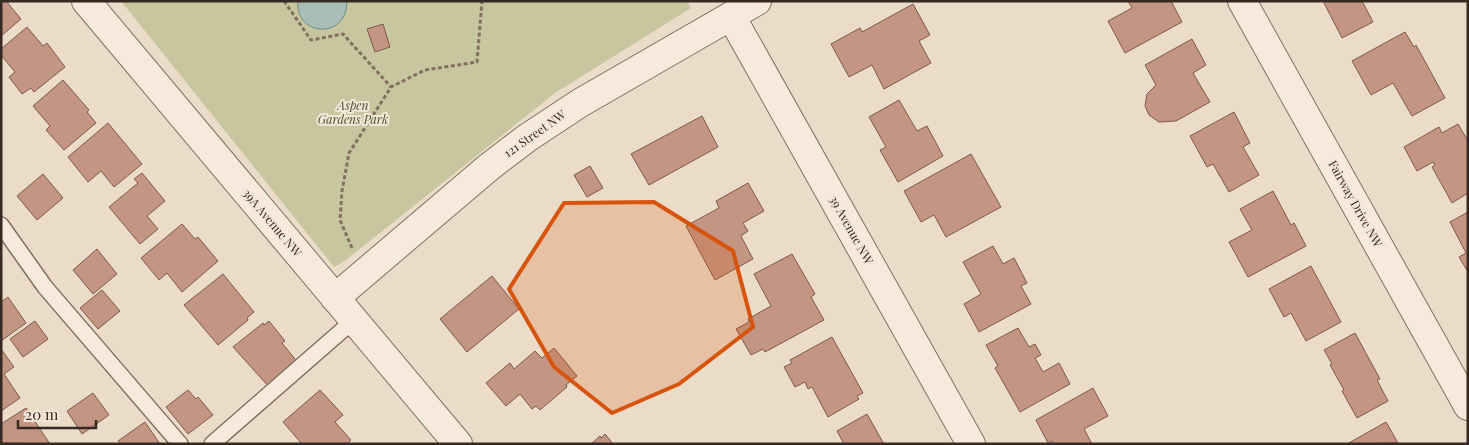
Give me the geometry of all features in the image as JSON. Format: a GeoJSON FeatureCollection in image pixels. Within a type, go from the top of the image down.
{"type":"FeatureCollection","features":[{"type":"Feature","properties":{"kind":"street","name":"39A Avenue NW"},"geometry":{"type":"LineString","coordinates":[[86,1],[458,444]]}},
{"type":"Feature","properties":{"kind":"street","name":"121 Street NW"},"geometry":{"type":"LineString","coordinates":[[335,298],[482,173],[527,138],[580,103],[757,1]]}},
{"type":"Feature","properties":{"kind":"street","name":"Fairway Drive NW"},"geometry":{"type":"LineString","coordinates":[[1242,1],[1468,406]]}},
{"type":"Feature","properties":{"kind":"street","name":"39 Avenue NW"},"geometry":{"type":"LineString","coordinates":[[731,16],[971,444]]}},
{"type":"Feature","properties":{"kind":"lane"},"geometry":{"type":"LineString","coordinates":[[1,225],[45,287],[180,444]]}},
{"type":"Feature","properties":{"kind":"lane"},"geometry":{"type":"LineString","coordinates":[[212,444],[354,320]]}},
{"type":"Feature","properties":{"kind":"path"},"geometry":{"type":"LineString","coordinates":[[284,1],[311,40],[342,34],[391,87]]}},
{"type":"Feature","properties":{"kind":"path"},"geometry":{"type":"LineString","coordinates":[[354,251],[340,220],[342,191],[349,153],[391,87],[425,70],[477,62],[482,1]]}},
{"type":"Feature","properties":{"kind":"highlighted area"},"geometry":{"type":"Polygon","coordinates":[[[654,202],[733,251],[753,327],[679,384],[612,413],[554,367],[509,289],[564,203],[654,202]]]}},
{"type":"Feature","properties":{"kind":"green space","name":"Aspen Gardens Park"},"geometry":{"type":"Polygon","coordinates":[[[121,1],[687,1],[691,8],[555,93],[346,260],[334,267],[121,1]]]}},
{"type":"Feature","properties":{"kind":"shaded area"},"geometry":{"type":"Polygon","coordinates":[[[298,1],[347,1],[345,14],[339,23],[330,28],[321,29],[312,27],[304,21],[299,13],[298,1]]]}},
{"type":"Feature","properties":{"kind":"building"},"geometry":{"type":"Polygon","coordinates":[[[1,1],[6,1],[21,19],[1,36],[1,1]]]}},
{"type":"Feature","properties":{"kind":"building"},"geometry":{"type":"Polygon","coordinates":[[[1128,1],[1171,1],[1182,22],[1125,53],[1108,21],[1132,8],[1128,1]]]}},
{"type":"Feature","properties":{"kind":"building"},"geometry":{"type":"Polygon","coordinates":[[[1323,1],[1362,1],[1373,22],[1342,38],[1323,1]]]}},
{"type":"Feature","properties":{"kind":"building"},"geometry":{"type":"Polygon","coordinates":[[[913,4],[930,35],[919,41],[931,63],[884,89],[872,65],[849,77],[831,44],[860,28],[862,32],[913,4]]]}},
{"type":"Feature","properties":{"kind":"building"},"geometry":{"type":"Polygon","coordinates":[[[383,24],[390,47],[375,52],[367,29],[383,24]]]}},
{"type":"Feature","properties":{"kind":"building"},"geometry":{"type":"Polygon","coordinates":[[[27,27],[43,46],[47,43],[65,67],[34,92],[31,88],[22,94],[9,77],[15,72],[1,55],[1,49],[27,27]]]}},
{"type":"Feature","properties":{"kind":"building"},"geometry":{"type":"Polygon","coordinates":[[[1405,32],[1414,47],[1416,45],[1445,98],[1412,116],[1393,83],[1371,95],[1352,61],[1405,32]]]}},
{"type":"Feature","properties":{"kind":"building"},"geometry":{"type":"Polygon","coordinates":[[[1192,39],[1206,65],[1193,73],[1210,102],[1176,121],[1159,122],[1149,115],[1145,106],[1147,94],[1156,85],[1145,65],[1192,39]]]}},
{"type":"Feature","properties":{"kind":"building"},"geometry":{"type":"Polygon","coordinates":[[[63,80],[89,110],[87,112],[96,123],[64,150],[46,130],[50,126],[33,106],[63,80]]]}},
{"type":"Feature","properties":{"kind":"building"},"geometry":{"type":"Polygon","coordinates":[[[899,100],[917,131],[927,126],[943,156],[898,182],[880,150],[886,147],[869,117],[899,100]]]}},
{"type":"Feature","properties":{"kind":"building"},"geometry":{"type":"Polygon","coordinates":[[[1234,112],[1250,143],[1243,147],[1259,175],[1229,192],[1213,164],[1207,167],[1190,136],[1234,112]]]}},
{"type":"Feature","properties":{"kind":"building"},"geometry":{"type":"Polygon","coordinates":[[[702,116],[718,147],[649,185],[631,154],[702,116]]]}},
{"type":"Feature","properties":{"kind":"building"},"geometry":{"type":"Polygon","coordinates":[[[108,123],[142,164],[114,187],[101,171],[88,182],[68,157],[108,123]]]}},
{"type":"Feature","properties":{"kind":"building"},"geometry":{"type":"Polygon","coordinates":[[[1458,124],[1468,141],[1468,193],[1452,203],[1432,167],[1435,165],[1433,162],[1417,171],[1404,147],[1439,127],[1442,133],[1458,124]]]}},
{"type":"Feature","properties":{"kind":"building"},"geometry":{"type":"Polygon","coordinates":[[[971,154],[1001,207],[946,237],[934,215],[921,222],[904,191],[971,154]]]}},
{"type":"Feature","properties":{"kind":"building"},"geometry":{"type":"Polygon","coordinates":[[[590,166],[603,188],[587,197],[574,175],[590,166]]]}},
{"type":"Feature","properties":{"kind":"building"},"geometry":{"type":"Polygon","coordinates":[[[142,173],[165,201],[147,216],[158,229],[140,244],[109,207],[138,183],[134,179],[142,173]]]}},
{"type":"Feature","properties":{"kind":"building"},"geometry":{"type":"Polygon","coordinates":[[[43,174],[63,198],[37,220],[17,196],[43,174]]]}},
{"type":"Feature","properties":{"kind":"building"},"geometry":{"type":"Polygon","coordinates":[[[748,183],[764,211],[743,223],[748,231],[741,236],[753,259],[715,280],[686,226],[719,208],[716,201],[748,183]]]}},
{"type":"Feature","properties":{"kind":"building"},"geometry":{"type":"Polygon","coordinates":[[[1273,191],[1291,225],[1294,223],[1306,246],[1248,277],[1229,242],[1252,230],[1240,209],[1273,191]]]}},
{"type":"Feature","properties":{"kind":"building"},"geometry":{"type":"Polygon","coordinates":[[[1468,212],[1468,272],[1459,257],[1466,253],[1450,222],[1468,212]]]}},
{"type":"Feature","properties":{"kind":"building"},"geometry":{"type":"Polygon","coordinates":[[[182,224],[195,239],[198,237],[218,261],[182,292],[167,273],[159,280],[141,258],[182,224]]]}},
{"type":"Feature","properties":{"kind":"building"},"geometry":{"type":"Polygon","coordinates":[[[993,246],[1003,264],[1014,258],[1027,283],[1021,286],[1031,304],[979,332],[964,304],[981,294],[963,262],[993,246]]]}},
{"type":"Feature","properties":{"kind":"building"},"geometry":{"type":"Polygon","coordinates":[[[97,249],[117,274],[93,294],[73,270],[97,249]]]}},
{"type":"Feature","properties":{"kind":"building"},"geometry":{"type":"Polygon","coordinates":[[[792,254],[815,294],[811,297],[824,320],[765,352],[763,349],[751,355],[736,329],[749,322],[748,319],[771,306],[754,274],[792,254]]]}},
{"type":"Feature","properties":{"kind":"building"},"geometry":{"type":"Polygon","coordinates":[[[1311,266],[1341,322],[1306,341],[1291,313],[1284,317],[1269,289],[1311,266]]]}},
{"type":"Feature","properties":{"kind":"building"},"geometry":{"type":"Polygon","coordinates":[[[223,274],[254,312],[247,318],[248,320],[218,345],[184,305],[223,274]]]}},
{"type":"Feature","properties":{"kind":"building"},"geometry":{"type":"Polygon","coordinates":[[[492,276],[519,309],[467,352],[440,319],[492,276]]]}},
{"type":"Feature","properties":{"kind":"building"},"geometry":{"type":"Polygon","coordinates":[[[102,290],[120,311],[98,329],[80,308],[102,290]]]}},
{"type":"Feature","properties":{"kind":"building"},"geometry":{"type":"Polygon","coordinates":[[[8,297],[26,323],[1,341],[1,302],[8,297]]]}},
{"type":"Feature","properties":{"kind":"building"},"geometry":{"type":"Polygon","coordinates":[[[35,321],[48,339],[23,357],[10,339],[35,321]]]}},
{"type":"Feature","properties":{"kind":"building"},"geometry":{"type":"Polygon","coordinates":[[[269,321],[285,341],[282,343],[299,364],[270,388],[233,347],[263,323],[264,325],[269,321]]]}},
{"type":"Feature","properties":{"kind":"building"},"geometry":{"type":"Polygon","coordinates":[[[1018,328],[1029,347],[1035,344],[1041,355],[1035,358],[1043,372],[1059,363],[1070,384],[1020,412],[995,368],[998,366],[986,345],[1018,328]]]}},
{"type":"Feature","properties":{"kind":"building"},"geometry":{"type":"Polygon","coordinates":[[[1355,333],[1380,379],[1377,380],[1388,401],[1357,418],[1342,391],[1344,390],[1324,350],[1355,333]]]}},
{"type":"Feature","properties":{"kind":"building"},"geometry":{"type":"Polygon","coordinates":[[[832,337],[863,393],[857,396],[859,399],[828,417],[812,387],[808,389],[805,382],[795,387],[784,367],[792,363],[790,360],[832,337]]]}},
{"type":"Feature","properties":{"kind":"building"},"geometry":{"type":"Polygon","coordinates":[[[554,348],[577,376],[540,410],[536,406],[532,409],[520,394],[506,406],[486,383],[510,363],[514,369],[535,351],[542,358],[554,348]]]}},
{"type":"Feature","properties":{"kind":"building"},"geometry":{"type":"Polygon","coordinates":[[[1,349],[14,367],[4,374],[20,398],[1,411],[1,349]]]}},
{"type":"Feature","properties":{"kind":"building"},"geometry":{"type":"Polygon","coordinates":[[[1093,388],[1108,416],[1084,429],[1092,444],[1054,444],[1052,441],[1048,443],[1036,420],[1093,388]]]}},
{"type":"Feature","properties":{"kind":"building"},"geometry":{"type":"Polygon","coordinates":[[[188,390],[196,399],[198,397],[213,415],[188,434],[166,407],[188,390]]]}},
{"type":"Feature","properties":{"kind":"building"},"geometry":{"type":"Polygon","coordinates":[[[320,390],[343,415],[335,422],[351,440],[347,444],[302,444],[283,422],[320,390]]]}},
{"type":"Feature","properties":{"kind":"building"},"geometry":{"type":"Polygon","coordinates":[[[93,393],[109,415],[82,434],[67,411],[93,393]]]}},
{"type":"Feature","properties":{"kind":"building"},"geometry":{"type":"Polygon","coordinates":[[[26,408],[50,444],[1,443],[1,424],[26,408]]]}},
{"type":"Feature","properties":{"kind":"building"},"geometry":{"type":"Polygon","coordinates":[[[867,414],[884,444],[844,444],[837,431],[867,414]]]}},
{"type":"Feature","properties":{"kind":"building"},"geometry":{"type":"Polygon","coordinates":[[[145,422],[160,444],[121,444],[118,441],[145,422]]]}},
{"type":"Feature","properties":{"kind":"building"},"geometry":{"type":"Polygon","coordinates":[[[1386,422],[1398,443],[1347,444],[1386,422]]]}},
{"type":"Feature","properties":{"kind":"building"},"geometry":{"type":"Polygon","coordinates":[[[605,434],[613,444],[591,444],[600,436],[601,438],[605,434]]]}}]}
